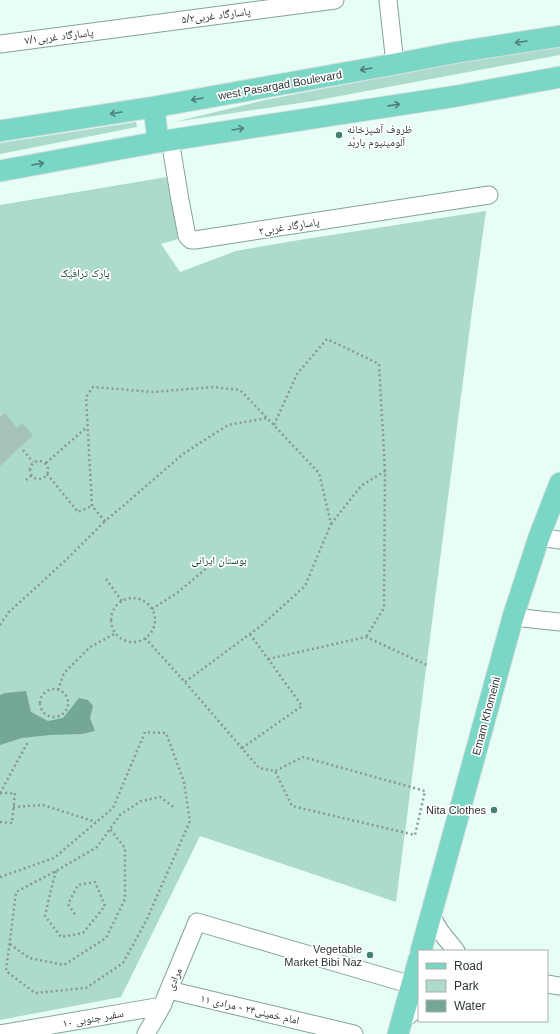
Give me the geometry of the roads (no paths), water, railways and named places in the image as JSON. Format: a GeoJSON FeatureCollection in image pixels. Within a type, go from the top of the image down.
{"type":"FeatureCollection","features":[{"type":"Feature","properties":{"kind":"main road","name":"west Pasargad Boulevard"},"geometry":{"type":"LineString","coordinates":[[0,132],[154,107],[458,52],[560,36]]}},
{"type":"Feature","properties":{"kind":"main road"},"geometry":{"type":"LineString","coordinates":[[0,171],[164,141],[457,96],[560,77]]}},
{"type":"Feature","properties":{"kind":"main road"},"geometry":{"type":"LineString","coordinates":[[154,107],[164,141]]}},
{"type":"Feature","properties":{"kind":"main road","name":"Emam Khomeini"},"geometry":{"type":"LineString","coordinates":[[421,950],[513,617],[539,537],[560,483]]}},
{"type":"Feature","properties":{"kind":"main road","name":"Emam Khomeini"},"geometry":{"type":"LineString","coordinates":[[400,1027],[418,962]]}},
{"type":"Feature","properties":{"kind":"street","name":"پاسارگاد غربی۵/۲"},"geometry":{"type":"LineString","coordinates":[[118,28],[335,0]]}},
{"type":"Feature","properties":{"kind":"street"},"geometry":{"type":"LineString","coordinates":[[388,0],[395,64]]}},
{"type":"Feature","properties":{"kind":"street","name":"پاسارگاد غربی۷/۱"},"geometry":{"type":"LineString","coordinates":[[0,44],[118,28]]}},
{"type":"Feature","properties":{"kind":"street","name":"پاسارگاد غربی۲"},"geometry":{"type":"LineString","coordinates":[[164,141],[180,200],[187,236],[191,240],[489,195]]}},
{"type":"Feature","properties":{"kind":"street"},"geometry":{"type":"LineString","coordinates":[[539,537],[560,540]]}},
{"type":"Feature","properties":{"kind":"street"},"geometry":{"type":"LineString","coordinates":[[513,617],[560,622]]}},
{"type":"Feature","properties":{"kind":"street"},"geometry":{"type":"LineString","coordinates":[[431,916],[440,931],[455,950]]}},
{"type":"Feature","properties":{"kind":"street","name":"مرادی"},"geometry":{"type":"LineString","coordinates":[[146,1034],[162,1006],[197,922],[412,985]]}},
{"type":"Feature","properties":{"kind":"street","name":"امام خمینی۲۴ - مرادی ۱۱"},"geometry":{"type":"LineString","coordinates":[[169,990],[354,1034]]}},
{"type":"Feature","properties":{"kind":"street","name":"سفیر جنوبی ۱۰"},"geometry":{"type":"LineString","coordinates":[[0,1034],[162,1006]]}},
{"type":"Feature","properties":{"kind":"street"},"geometry":{"type":"LineString","coordinates":[[400,1027],[418,1008]]}},
{"type":"Feature","properties":{"kind":"water"},"geometry":{"type":"Polygon","coordinates":[[[26,691],[31,712],[48,721],[63,718],[79,698],[88,700],[93,706],[90,718],[95,731],[82,734],[22,738],[0,745],[0,695],[5,693],[26,691]]]}},
{"type":"Feature","properties":{"kind":"place","name":"ظروف آشپزخانه آلومینیوم باربُد"},"geometry":{"type":"Point","coordinates":[339,135]}},
{"type":"Feature","properties":{"kind":"place","name":"Nita Clothes"},"geometry":{"type":"Point","coordinates":[494,810]}},
{"type":"Feature","properties":{"kind":"place","name":"Vegetable Market Bibi Naz"},"geometry":{"type":"Point","coordinates":[370,955]}},
{"type":"Feature","properties":{"kind":"park label","name":"پارک ترافیک"},"geometry":{"type":"Point","coordinates":[85,273]}},
{"type":"Feature","properties":{"kind":"park label","name":"بوستان ایرانی"},"geometry":{"type":"Point","coordinates":[219,560]}}]}
